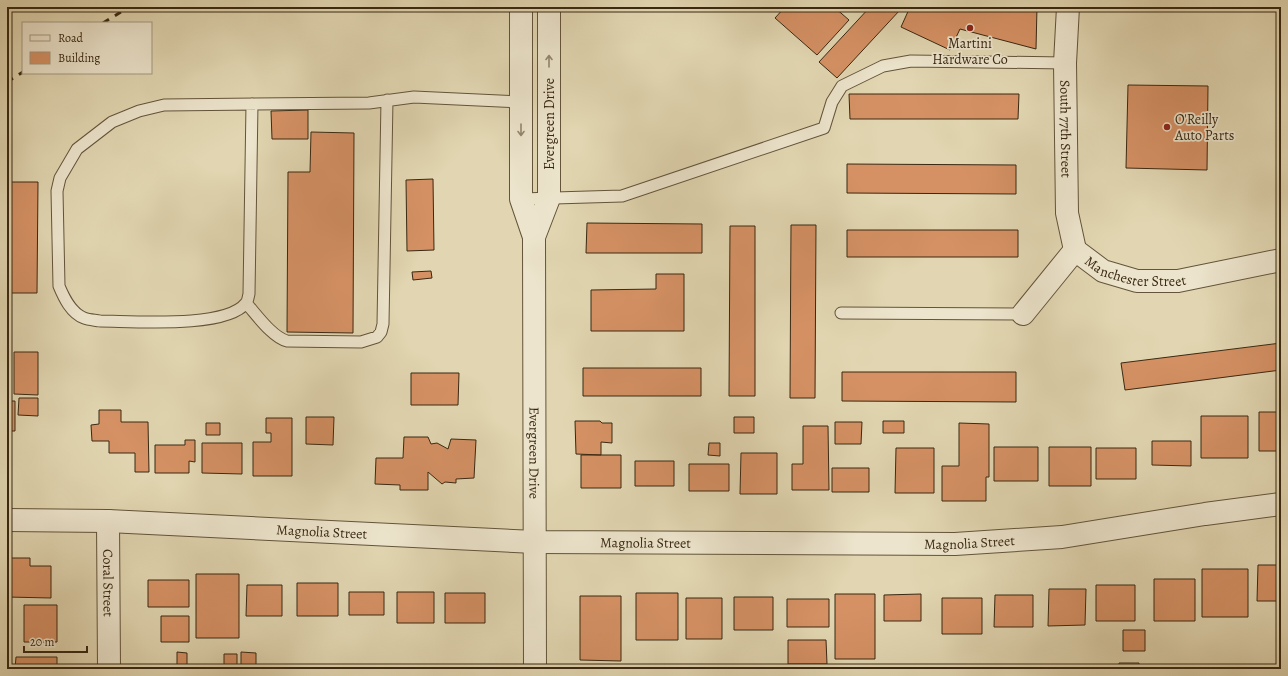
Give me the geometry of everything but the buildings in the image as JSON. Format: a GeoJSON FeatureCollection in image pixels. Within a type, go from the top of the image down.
{"type":"FeatureCollection","features":[{"type":"Feature","properties":{"kind":"street","name":"Evergreen Drive"},"geometry":{"type":"LineString","coordinates":[[521,7],[521,199],[534,238],[535,669]]}},
{"type":"Feature","properties":{"kind":"street","name":"Evergreen Drive"},"geometry":{"type":"LineString","coordinates":[[534,238],[549,198],[549,7]]}},
{"type":"Feature","properties":{"kind":"street","name":"South 77th Street"},"geometry":{"type":"LineString","coordinates":[[1068,7],[1065,63],[1067,213],[1075,250]]}},
{"type":"Feature","properties":{"kind":"street"},"geometry":{"type":"LineString","coordinates":[[521,102],[549,104]]}},
{"type":"Feature","properties":{"kind":"street","name":"Manchester Street"},"geometry":{"type":"LineString","coordinates":[[1023,314],[1075,250],[1103,271],[1137,281],[1178,281],[1281,260]]}},
{"type":"Feature","properties":{"kind":"street","name":"Magnolia Street"},"geometry":{"type":"LineString","coordinates":[[7,520],[108,521],[535,542],[955,544],[1062,537],[1205,514],[1281,504]]}},
{"type":"Feature","properties":{"kind":"street","name":"Coral Street"},"geometry":{"type":"LineString","coordinates":[[108,521],[109,669]]}},
{"type":"Feature","properties":{"kind":"lane"},"geometry":{"type":"LineString","coordinates":[[521,199],[622,196],[824,128],[832,102],[842,86],[883,66],[912,61],[1065,63]]}},
{"type":"Feature","properties":{"kind":"lane"},"geometry":{"type":"LineString","coordinates":[[252,104],[249,294],[246,303],[237,310],[220,317],[197,320],[100,321],[84,319],[74,311],[63,296],[59,286],[57,191],[60,178],[77,149],[112,122],[139,111],[164,105],[252,104],[369,103],[414,98],[521,102]]}},
{"type":"Feature","properties":{"kind":"lane"},"geometry":{"type":"LineString","coordinates":[[246,303],[275,335],[282,340],[361,342],[377,336],[381,332],[383,317],[387,100]]}},
{"type":"Feature","properties":{"kind":"lane"},"geometry":{"type":"LineString","coordinates":[[841,313],[1023,314]]}},
{"type":"Feature","properties":{"kind":"railway"},"geometry":{"type":"LineString","coordinates":[[105,22],[129,7]]}},
{"type":"Feature","properties":{"kind":"railway"},"geometry":{"type":"LineString","coordinates":[[7,82],[22,73]]}},
{"type":"Feature","properties":{"kind":"place","name":"Martini Hardware Co"},"geometry":{"type":"Point","coordinates":[970,28]}},
{"type":"Feature","properties":{"kind":"place","name":"O'Reilly Auto Parts"},"geometry":{"type":"Point","coordinates":[1167,127]}}]}
